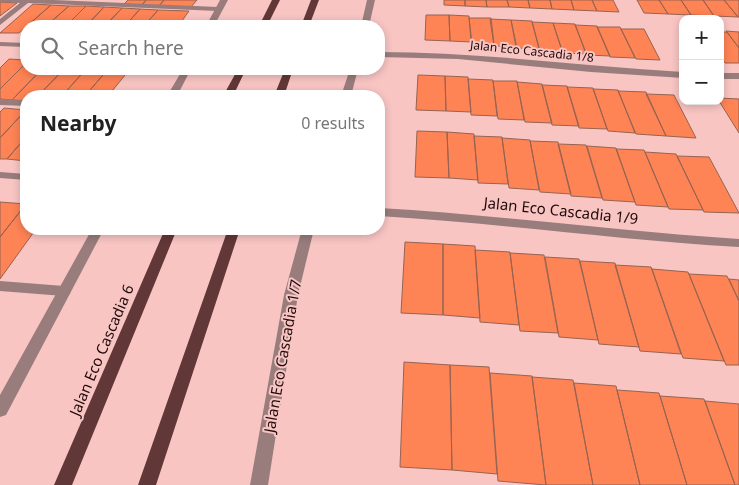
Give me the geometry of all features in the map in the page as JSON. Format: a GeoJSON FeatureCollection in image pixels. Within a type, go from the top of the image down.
{"type":"FeatureCollection","features":[{"type":"Feature","properties":{"kind":"main road"},"geometry":{"type":"LineString","coordinates":[[266,20],[276,0]]}},
{"type":"Feature","properties":{"kind":"main road"},"geometry":{"type":"LineString","coordinates":[[307,20],[315,0]]}},
{"type":"Feature","properties":{"kind":"main road"},"geometry":{"type":"LineString","coordinates":[[231,90],[239,75]]}},
{"type":"Feature","properties":{"kind":"main road"},"geometry":{"type":"LineString","coordinates":[[281,90],[287,75]]}},
{"type":"Feature","properties":{"kind":"main road","name":"Jalan Eco Cascadia 6"},"geometry":{"type":"LineString","coordinates":[[63,485],[168,235]]}},
{"type":"Feature","properties":{"kind":"main road"},"geometry":{"type":"LineString","coordinates":[[147,485],[232,235]]}},
{"type":"Feature","properties":{"kind":"street"},"geometry":{"type":"LineString","coordinates":[[0,0],[218,9]]}},
{"type":"Feature","properties":{"kind":"street"},"geometry":{"type":"LineString","coordinates":[[213,20],[224,0]]}},
{"type":"Feature","properties":{"kind":"street"},"geometry":{"type":"LineString","coordinates":[[366,20],[371,0]]}},
{"type":"Feature","properties":{"kind":"street"},"geometry":{"type":"LineString","coordinates":[[0,24],[28,1]]}},
{"type":"Feature","properties":{"kind":"street"},"geometry":{"type":"LineString","coordinates":[[0,44],[20,45]]}},
{"type":"Feature","properties":{"kind":"street","name":"Jalan Eco Cascadia 1/8"},"geometry":{"type":"LineString","coordinates":[[385,54],[458,56],[591,69],[679,75]]}},
{"type":"Feature","properties":{"kind":"street"},"geometry":{"type":"LineString","coordinates":[[175,90],[184,75]]}},
{"type":"Feature","properties":{"kind":"street"},"geometry":{"type":"LineString","coordinates":[[348,90],[352,75]]}},
{"type":"Feature","properties":{"kind":"street"},"geometry":{"type":"LineString","coordinates":[[724,76],[739,76]]}},
{"type":"Feature","properties":{"kind":"street"},"geometry":{"type":"LineString","coordinates":[[0,102],[20,103]]}},
{"type":"Feature","properties":{"kind":"street"},"geometry":{"type":"LineString","coordinates":[[0,175],[20,177]]}},
{"type":"Feature","properties":{"kind":"street","name":"Jalan Eco Cascadia 1/9"},"geometry":{"type":"LineString","coordinates":[[385,212],[450,215],[684,240],[739,243]]}},
{"type":"Feature","properties":{"kind":"street"},"geometry":{"type":"LineString","coordinates":[[0,410],[95,235]]}},
{"type":"Feature","properties":{"kind":"street","name":"Jalan Eco Cascadia 1/7"},"geometry":{"type":"LineString","coordinates":[[259,485],[291,295],[306,235]]}},
{"type":"Feature","properties":{"kind":"street"},"geometry":{"type":"LineString","coordinates":[[0,286],[64,292]]}},
{"type":"Feature","properties":{"kind":"building"},"geometry":{"type":"Polygon","coordinates":[[[128,0],[146,0],[142,5],[124,4],[128,0]]]}},
{"type":"Feature","properties":{"kind":"building"},"geometry":{"type":"Polygon","coordinates":[[[146,0],[164,0],[159,6],[142,5],[146,0]]]}},
{"type":"Feature","properties":{"kind":"building"},"geometry":{"type":"Polygon","coordinates":[[[164,0],[197,0],[191,7],[159,6],[164,0]]]}},
{"type":"Feature","properties":{"kind":"building"},"geometry":{"type":"Polygon","coordinates":[[[444,0],[465,0],[465,6],[444,5],[444,0]]]}},
{"type":"Feature","properties":{"kind":"building"},"geometry":{"type":"Polygon","coordinates":[[[465,0],[486,0],[487,7],[465,6],[465,0]]]}},
{"type":"Feature","properties":{"kind":"building"},"geometry":{"type":"Polygon","coordinates":[[[486,0],[507,0],[509,7],[487,7],[486,0]]]}},
{"type":"Feature","properties":{"kind":"building"},"geometry":{"type":"Polygon","coordinates":[[[507,0],[528,0],[530,8],[509,7],[507,0]]]}},
{"type":"Feature","properties":{"kind":"building"},"geometry":{"type":"Polygon","coordinates":[[[528,0],[550,0],[552,9],[530,8],[528,0]]]}},
{"type":"Feature","properties":{"kind":"building"},"geometry":{"type":"Polygon","coordinates":[[[550,0],[571,0],[574,10],[552,9],[550,0]]]}},
{"type":"Feature","properties":{"kind":"building"},"geometry":{"type":"Polygon","coordinates":[[[571,0],[592,0],[597,11],[574,10],[571,0]]]}},
{"type":"Feature","properties":{"kind":"building"},"geometry":{"type":"Polygon","coordinates":[[[592,0],[613,0],[619,12],[597,11],[592,0]]]}},
{"type":"Feature","properties":{"kind":"building"},"geometry":{"type":"Polygon","coordinates":[[[637,0],[659,0],[668,14],[644,13],[637,0]]]}},
{"type":"Feature","properties":{"kind":"building"},"geometry":{"type":"Polygon","coordinates":[[[659,0],[681,0],[691,15],[668,14],[659,0]]]}},
{"type":"Feature","properties":{"kind":"building"},"geometry":{"type":"Polygon","coordinates":[[[681,0],[703,0],[713,15],[691,15],[681,0]]]}},
{"type":"Feature","properties":{"kind":"building"},"geometry":{"type":"Polygon","coordinates":[[[703,0],[724,0],[738,17],[724,15],[713,15],[703,0]]]}},
{"type":"Feature","properties":{"kind":"building"},"geometry":{"type":"Polygon","coordinates":[[[724,0],[739,0],[739,17],[738,17],[724,0]]]}},
{"type":"Feature","properties":{"kind":"building"},"geometry":{"type":"Polygon","coordinates":[[[0,2],[17,3],[0,16],[0,2]]]}},
{"type":"Feature","properties":{"kind":"building"},"geometry":{"type":"Polygon","coordinates":[[[33,4],[51,5],[34,20],[20,20],[19,33],[0,33],[33,4]]]}},
{"type":"Feature","properties":{"kind":"building"},"geometry":{"type":"Polygon","coordinates":[[[51,5],[69,6],[53,20],[34,20],[51,5]]]}},
{"type":"Feature","properties":{"kind":"building"},"geometry":{"type":"Polygon","coordinates":[[[69,6],[86,6],[72,20],[53,20],[69,6]]]}},
{"type":"Feature","properties":{"kind":"building"},"geometry":{"type":"Polygon","coordinates":[[[86,6],[104,7],[92,20],[72,20],[86,6]]]}},
{"type":"Feature","properties":{"kind":"building"},"geometry":{"type":"Polygon","coordinates":[[[104,7],[122,8],[111,20],[92,20],[104,7]]]}},
{"type":"Feature","properties":{"kind":"building"},"geometry":{"type":"Polygon","coordinates":[[[122,8],[140,9],[130,20],[111,20],[122,8]]]}},
{"type":"Feature","properties":{"kind":"building"},"geometry":{"type":"Polygon","coordinates":[[[140,9],[158,10],[149,20],[130,20],[140,9]]]}},
{"type":"Feature","properties":{"kind":"building"},"geometry":{"type":"Polygon","coordinates":[[[158,10],[189,11],[183,20],[149,20],[158,10]]]}},
{"type":"Feature","properties":{"kind":"building"},"geometry":{"type":"Polygon","coordinates":[[[426,15],[449,15],[450,41],[425,40],[426,15]]]}},
{"type":"Feature","properties":{"kind":"building"},"geometry":{"type":"Polygon","coordinates":[[[449,15],[469,16],[471,42],[450,41],[449,15]]]}},
{"type":"Feature","properties":{"kind":"building"},"geometry":{"type":"Polygon","coordinates":[[[469,18],[491,18],[494,44],[472,43],[469,18]]]}},
{"type":"Feature","properties":{"kind":"building"},"geometry":{"type":"Polygon","coordinates":[[[490,19],[511,20],[516,47],[494,46],[490,19]]]}},
{"type":"Feature","properties":{"kind":"building"},"geometry":{"type":"Polygon","coordinates":[[[511,20],[532,21],[539,49],[517,48],[511,20]]]}},
{"type":"Feature","properties":{"kind":"building"},"geometry":{"type":"Polygon","coordinates":[[[532,22],[553,23],[562,51],[540,51],[532,22]]]}},
{"type":"Feature","properties":{"kind":"building"},"geometry":{"type":"Polygon","coordinates":[[[553,23],[575,24],[586,54],[563,53],[553,23]]]}},
{"type":"Feature","properties":{"kind":"building"},"geometry":{"type":"Polygon","coordinates":[[[575,25],[597,26],[610,56],[587,55],[575,25]]]}},
{"type":"Feature","properties":{"kind":"building"},"geometry":{"type":"Polygon","coordinates":[[[597,27],[620,27],[635,58],[610,57],[597,27]]]}},
{"type":"Feature","properties":{"kind":"building"},"geometry":{"type":"Polygon","coordinates":[[[621,29],[644,29],[660,60],[636,59],[621,29]]]}},
{"type":"Feature","properties":{"kind":"building"},"geometry":{"type":"Polygon","coordinates":[[[724,32],[727,32],[739,48],[739,63],[725,63],[724,32]]]}},
{"type":"Feature","properties":{"kind":"building"},"geometry":{"type":"Polygon","coordinates":[[[727,32],[739,32],[739,48],[727,32]]]}},
{"type":"Feature","properties":{"kind":"building"},"geometry":{"type":"Polygon","coordinates":[[[9,59],[20,60],[20,69],[0,89],[0,68],[9,59]]]}},
{"type":"Feature","properties":{"kind":"building"},"geometry":{"type":"Polygon","coordinates":[[[20,69],[20,75],[36,75],[12,100],[0,99],[0,89],[20,69]]]}},
{"type":"Feature","properties":{"kind":"building"},"geometry":{"type":"Polygon","coordinates":[[[36,75],[58,75],[44,90],[22,90],[36,75]]]}},
{"type":"Feature","properties":{"kind":"building"},"geometry":{"type":"Polygon","coordinates":[[[58,75],[81,75],[67,90],[44,90],[58,75]]]}},
{"type":"Feature","properties":{"kind":"building"},"geometry":{"type":"Polygon","coordinates":[[[81,75],[103,75],[90,90],[67,90],[81,75]]]}},
{"type":"Feature","properties":{"kind":"building"},"geometry":{"type":"Polygon","coordinates":[[[103,75],[125,75],[113,90],[90,90],[103,75]]]}},
{"type":"Feature","properties":{"kind":"building"},"geometry":{"type":"Polygon","coordinates":[[[418,75],[445,76],[446,111],[416,110],[418,75]]]}},
{"type":"Feature","properties":{"kind":"building"},"geometry":{"type":"Polygon","coordinates":[[[445,76],[468,77],[471,112],[446,111],[445,76]]]}},
{"type":"Feature","properties":{"kind":"building"},"geometry":{"type":"Polygon","coordinates":[[[468,79],[493,80],[497,116],[471,115],[468,79]]]}},
{"type":"Feature","properties":{"kind":"building"},"geometry":{"type":"Polygon","coordinates":[[[493,81],[517,81],[524,120],[498,119],[493,81]]]}},
{"type":"Feature","properties":{"kind":"building"},"geometry":{"type":"Polygon","coordinates":[[[517,82],[542,84],[552,123],[525,122],[517,82]]]}},
{"type":"Feature","properties":{"kind":"building"},"geometry":{"type":"Polygon","coordinates":[[[542,85],[567,86],[579,126],[552,125],[542,85]]]}},
{"type":"Feature","properties":{"kind":"building"},"geometry":{"type":"Polygon","coordinates":[[[567,87],[593,88],[607,129],[579,128],[567,87]]]}},
{"type":"Feature","properties":{"kind":"building"},"geometry":{"type":"Polygon","coordinates":[[[593,89],[618,90],[635,133],[608,131],[593,89]]]}},
{"type":"Feature","properties":{"kind":"building"},"geometry":{"type":"Polygon","coordinates":[[[618,91],[646,92],[666,136],[636,134],[618,91]]]}},
{"type":"Feature","properties":{"kind":"building"},"geometry":{"type":"Polygon","coordinates":[[[20,92],[20,101],[12,100],[20,92]]]}},
{"type":"Feature","properties":{"kind":"building"},"geometry":{"type":"Polygon","coordinates":[[[646,94],[674,95],[696,138],[666,136],[646,94]]]}},
{"type":"Feature","properties":{"kind":"building"},"geometry":{"type":"Polygon","coordinates":[[[724,98],[739,99],[739,133],[722,105],[724,105],[724,98]]]}},
{"type":"Feature","properties":{"kind":"building"},"geometry":{"type":"Polygon","coordinates":[[[4,108],[20,109],[20,116],[0,138],[0,112],[4,108]]]}},
{"type":"Feature","properties":{"kind":"building"},"geometry":{"type":"Polygon","coordinates":[[[20,116],[20,144],[7,159],[0,159],[0,138],[20,116]]]}},
{"type":"Feature","properties":{"kind":"building"},"geometry":{"type":"Polygon","coordinates":[[[417,131],[447,132],[449,178],[415,177],[417,131]]]}},
{"type":"Feature","properties":{"kind":"building"},"geometry":{"type":"Polygon","coordinates":[[[447,132],[474,134],[478,180],[449,178],[447,132]]]}},
{"type":"Feature","properties":{"kind":"building"},"geometry":{"type":"Polygon","coordinates":[[[474,136],[502,137],[508,184],[478,183],[474,136]]]}},
{"type":"Feature","properties":{"kind":"building"},"geometry":{"type":"Polygon","coordinates":[[[502,138],[530,140],[539,190],[509,188],[502,138]]]}},
{"type":"Feature","properties":{"kind":"building"},"geometry":{"type":"Polygon","coordinates":[[[530,141],[558,142],[571,194],[540,192],[530,141]]]}},
{"type":"Feature","properties":{"kind":"building"},"geometry":{"type":"Polygon","coordinates":[[[20,144],[20,160],[7,159],[20,144]]]}},
{"type":"Feature","properties":{"kind":"building"},"geometry":{"type":"Polygon","coordinates":[[[558,144],[586,145],[602,198],[571,196],[558,144]]]}},
{"type":"Feature","properties":{"kind":"building"},"geometry":{"type":"Polygon","coordinates":[[[587,146],[616,148],[635,202],[603,200],[587,146]]]}},
{"type":"Feature","properties":{"kind":"building"},"geometry":{"type":"Polygon","coordinates":[[[616,149],[644,150],[668,207],[636,205],[616,149]]]}},
{"type":"Feature","properties":{"kind":"building"},"geometry":{"type":"Polygon","coordinates":[[[645,152],[676,154],[703,210],[669,209],[645,152]]]}},
{"type":"Feature","properties":{"kind":"building"},"geometry":{"type":"Polygon","coordinates":[[[677,156],[709,157],[739,213],[704,212],[677,156]]]}},
{"type":"Feature","properties":{"kind":"building"},"geometry":{"type":"Polygon","coordinates":[[[0,202],[20,204],[20,212],[0,237],[0,202]]]}},
{"type":"Feature","properties":{"kind":"building"},"geometry":{"type":"Polygon","coordinates":[[[20,212],[20,235],[32,235],[0,279],[0,237],[20,212]]]}},
{"type":"Feature","properties":{"kind":"building"},"geometry":{"type":"Polygon","coordinates":[[[405,242],[443,244],[443,315],[401,313],[405,242]]]}},
{"type":"Feature","properties":{"kind":"building"},"geometry":{"type":"Polygon","coordinates":[[[443,244],[475,246],[480,318],[443,315],[443,244]]]}},
{"type":"Feature","properties":{"kind":"building"},"geometry":{"type":"Polygon","coordinates":[[[475,250],[510,252],[519,325],[480,322],[475,250]]]}},
{"type":"Feature","properties":{"kind":"building"},"geometry":{"type":"Polygon","coordinates":[[[510,253],[544,255],[558,333],[520,331],[510,253]]]}},
{"type":"Feature","properties":{"kind":"building"},"geometry":{"type":"Polygon","coordinates":[[[545,257],[579,259],[598,340],[559,337],[545,257]]]}},
{"type":"Feature","properties":{"kind":"building"},"geometry":{"type":"Polygon","coordinates":[[[580,261],[615,263],[639,347],[599,344],[580,261]]]}},
{"type":"Feature","properties":{"kind":"building"},"geometry":{"type":"Polygon","coordinates":[[[615,265],[651,267],[681,354],[640,351],[615,265]]]}},
{"type":"Feature","properties":{"kind":"building"},"geometry":{"type":"Polygon","coordinates":[[[652,269],[688,272],[724,361],[683,358],[652,269]]]}},
{"type":"Feature","properties":{"kind":"building"},"geometry":{"type":"Polygon","coordinates":[[[689,274],[727,276],[739,301],[739,365],[726,365],[689,274]]]}},
{"type":"Feature","properties":{"kind":"building"},"geometry":{"type":"Polygon","coordinates":[[[729,279],[739,280],[739,301],[729,279]]]}},
{"type":"Feature","properties":{"kind":"building"},"geometry":{"type":"Polygon","coordinates":[[[404,362],[450,365],[452,470],[400,467],[404,362]]]}},
{"type":"Feature","properties":{"kind":"building"},"geometry":{"type":"Polygon","coordinates":[[[450,365],[489,367],[497,474],[452,470],[450,365]]]}},
{"type":"Feature","properties":{"kind":"building"},"geometry":{"type":"Polygon","coordinates":[[[490,373],[532,376],[546,485],[498,481],[490,373]]]}},
{"type":"Feature","properties":{"kind":"building"},"geometry":{"type":"Polygon","coordinates":[[[532,377],[573,380],[593,485],[546,485],[532,377]]]}},
{"type":"Feature","properties":{"kind":"building"},"geometry":{"type":"Polygon","coordinates":[[[574,383],[616,386],[640,485],[593,485],[574,383]]]}},
{"type":"Feature","properties":{"kind":"building"},"geometry":{"type":"Polygon","coordinates":[[[617,390],[659,393],[687,485],[640,485],[617,390]]]}},
{"type":"Feature","properties":{"kind":"building"},"geometry":{"type":"Polygon","coordinates":[[[660,396],[704,399],[735,485],[687,485],[660,396]]]}},
{"type":"Feature","properties":{"kind":"building"},"geometry":{"type":"Polygon","coordinates":[[[705,401],[739,404],[739,485],[735,485],[705,401]]]}}]}
